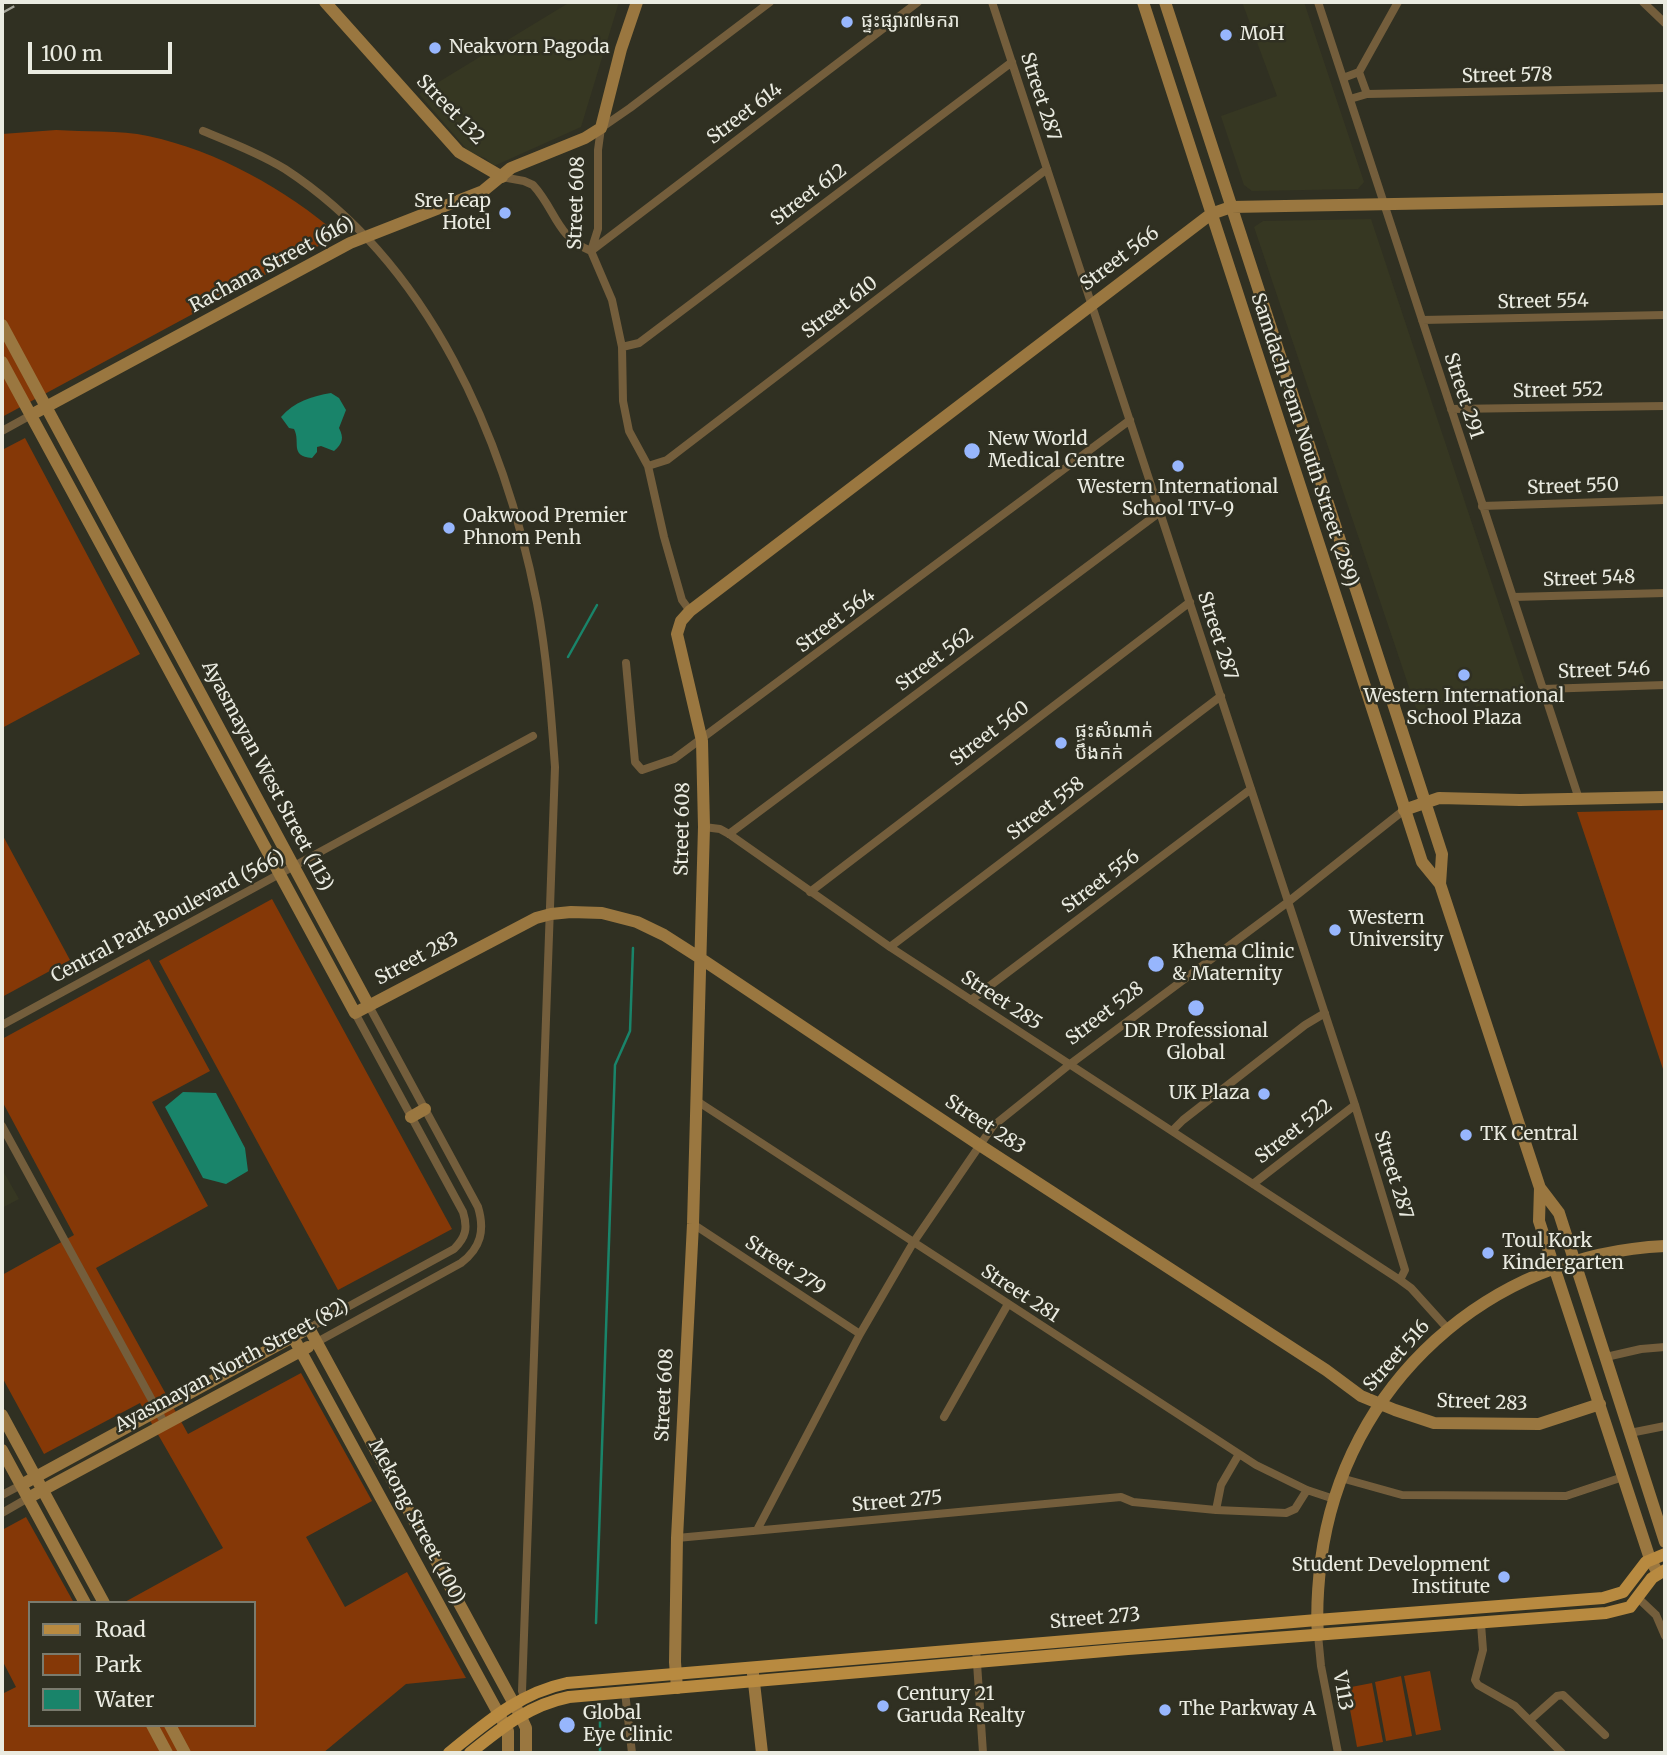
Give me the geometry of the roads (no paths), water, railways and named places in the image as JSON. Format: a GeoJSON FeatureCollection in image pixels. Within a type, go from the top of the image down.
{"type":"FeatureCollection","features":[{"type":"Feature","properties":{"kind":"main road"},"geometry":{"type":"LineString","coordinates":[[1650,1559],[1665,1554]]}},
{"type":"Feature","properties":{"kind":"main road","name":"Street 273"},"geometry":{"type":"LineString","coordinates":[[522,1706],[567,1683],[1616,1596],[1628,1588],[1635,1575],[1650,1559]]}},
{"type":"Feature","properties":{"kind":"main road","name":"Street 273"},"geometry":{"type":"LineString","coordinates":[[522,1706],[569,1697],[753,1681],[1606,1613],[1630,1607],[1649,1581],[1662,1571]]}},
{"type":"Feature","properties":{"kind":"main road"},"geometry":{"type":"LineString","coordinates":[[870,1657],[871,1671]]}},
{"type":"Feature","properties":{"kind":"main road"},"geometry":{"type":"LineString","coordinates":[[449,1753],[522,1706]]}},
{"type":"Feature","properties":{"kind":"main road"},"geometry":{"type":"LineString","coordinates":[[470,1753],[501,1719]]}},
{"type":"Feature","properties":{"kind":"street","name":"Street 132"},"geometry":{"type":"LineString","coordinates":[[325,2],[459,152],[502,177],[533,185],[566,236],[591,251]]}},
{"type":"Feature","properties":{"kind":"street","name":"Street 608"},"geometry":{"type":"LineString","coordinates":[[637,2],[621,48],[601,128],[598,150],[598,229],[591,251],[612,300],[622,347],[625,414],[629,431],[648,466],[682,600],[690,611],[681,621],[677,634],[702,741],[704,827],[697,1101],[677,1538],[677,1688]]}},
{"type":"Feature","properties":{"kind":"street","name":"Rachana Street (616)"},"geometry":{"type":"LineString","coordinates":[[2,431],[365,236],[484,191],[511,168],[585,138],[630,108],[770,2]]}},
{"type":"Feature","properties":{"kind":"street","name":"Street 614"},"geometry":{"type":"LineString","coordinates":[[591,251],[918,2]]}},
{"type":"Feature","properties":{"kind":"street","name":"Street 287"},"geometry":{"type":"LineString","coordinates":[[992,2],[1355,1105],[1405,1270],[1400,1280]]}},
{"type":"Feature","properties":{"kind":"street","name":"Samdach Penn Nouth Street (289)"},"geometry":{"type":"LineString","coordinates":[[1143,2],[1422,862],[1440,884],[1541,1188],[1559,1213],[1630,1433],[1661,1517],[1665,1542]]}},
{"type":"Feature","properties":{"kind":"street","name":"Samdach Penn Nouth Street (289)"},"geometry":{"type":"LineString","coordinates":[[1165,2],[1442,854],[1440,884]]}},
{"type":"Feature","properties":{"kind":"street","name":"Street 291"},"geometry":{"type":"LineString","coordinates":[[1318,2],[1579,799]]}},
{"type":"Feature","properties":{"kind":"street"},"geometry":{"type":"LineString","coordinates":[[1343,78],[1359,72],[1398,2]]}},
{"type":"Feature","properties":{"kind":"street"},"geometry":{"type":"LineString","coordinates":[[1643,2],[1665,23]]}},
{"type":"Feature","properties":{"kind":"street"},"geometry":{"type":"LineString","coordinates":[[1158,49],[1178,43]]}},
{"type":"Feature","properties":{"kind":"street","name":"Street 612"},"geometry":{"type":"LineString","coordinates":[[622,347],[639,344],[1012,62]]}},
{"type":"Feature","properties":{"kind":"street"},"geometry":{"type":"LineString","coordinates":[[1359,72],[1367,94]]}},
{"type":"Feature","properties":{"kind":"street","name":"Street 578"},"geometry":{"type":"LineString","coordinates":[[1350,99],[1367,94],[1665,88]]}},
{"type":"Feature","properties":{"kind":"street"},"geometry":{"type":"LineString","coordinates":[[203,131],[284,169],[333,206],[365,236],[412,295],[455,363],[483,421],[512,503],[536,602],[548,671],[555,767],[522,1706]]}},
{"type":"Feature","properties":{"kind":"street","name":"Street 610"},"geometry":{"type":"LineString","coordinates":[[648,466],[667,460],[1047,169]]}},
{"type":"Feature","properties":{"kind":"street","name":"Street 566"},"geometry":{"type":"LineString","coordinates":[[690,611],[1211,214],[1231,207],[1665,199]]}},
{"type":"Feature","properties":{"kind":"street","name":"Street 554"},"geometry":{"type":"LineString","coordinates":[[1422,320],[1665,315]]}},
{"type":"Feature","properties":{"kind":"street","name":"Ayasmayan West Street (113)"},"geometry":{"type":"LineString","coordinates":[[2,325],[478,1207],[483,1222],[476,1248]]}},
{"type":"Feature","properties":{"kind":"street"},"geometry":{"type":"LineString","coordinates":[[1255,351],[1276,344]]}},
{"type":"Feature","properties":{"kind":"street","name":"Ayasmayan West Street (113)"},"geometry":{"type":"LineString","coordinates":[[2,362],[463,1212],[466,1233],[461,1242]]}},
{"type":"Feature","properties":{"kind":"street","name":"Street 552"},"geometry":{"type":"LineString","coordinates":[[1451,409],[1665,406]]}},
{"type":"Feature","properties":{"kind":"street","name":"Street 564"},"geometry":{"type":"LineString","coordinates":[[626,663],[635,762],[642,770],[674,760],[1130,421]]}},
{"type":"Feature","properties":{"kind":"street","name":"Street 550"},"geometry":{"type":"LineString","coordinates":[[1482,506],[1665,500]]}},
{"type":"Feature","properties":{"kind":"street","name":"Street 562"},"geometry":{"type":"LineString","coordinates":[[729,834],[1160,512]]}},
{"type":"Feature","properties":{"kind":"street"},"geometry":{"type":"LineString","coordinates":[[119,579],[134,570]]}},
{"type":"Feature","properties":{"kind":"street","name":"Street 548"},"geometry":{"type":"LineString","coordinates":[[1513,597],[1665,593]]}},
{"type":"Feature","properties":{"kind":"street","name":"Street 560"},"geometry":{"type":"LineString","coordinates":[[810,892],[1190,602]]}},
{"type":"Feature","properties":{"kind":"street","name":"Street 546"},"geometry":{"type":"LineString","coordinates":[[1543,689],[1665,685]]}},
{"type":"Feature","properties":{"kind":"street","name":"Street 558"},"geometry":{"type":"LineString","coordinates":[[890,947],[1220,696]]}},
{"type":"Feature","properties":{"kind":"street","name":"Central Park Boulevard (566)"},"geometry":{"type":"LineString","coordinates":[[2,1025],[533,736]]}},
{"type":"Feature","properties":{"kind":"street"},"geometry":{"type":"LineString","coordinates":[[230,782],[244,774]]}},
{"type":"Feature","properties":{"kind":"street","name":"Street 556"},"geometry":{"type":"LineString","coordinates":[[971,1000],[1251,789]]}},
{"type":"Feature","properties":{"kind":"street","name":"Street 528"},"geometry":{"type":"LineString","coordinates":[[757,1530],[860,1334],[913,1243],[978,1144],[993,1126],[1069,1065],[1288,902],[1405,810],[1439,798],[1665,797]]}},
{"type":"Feature","properties":{"kind":"street","name":"Street 285"},"geometry":{"type":"LineString","coordinates":[[704,827],[720,829],[729,834],[890,947],[1400,1280],[1411,1288],[1448,1329]]}},
{"type":"Feature","properties":{"kind":"street","name":"Street 283"},"geometry":{"type":"LineString","coordinates":[[355,1013],[536,918],[572,912],[602,914],[636,922],[664,934],[978,1144],[1326,1370],[1361,1396],[1434,1423],[1539,1424],[1600,1404]]}},
{"type":"Feature","properties":{"kind":"street"},"geometry":{"type":"LineString","coordinates":[[1172,1131],[1295,1033],[1325,1013]]}},
{"type":"Feature","properties":{"kind":"street","name":"Street 281"},"geometry":{"type":"LineString","coordinates":[[697,1101],[1256,1465],[1307,1490],[1334,1499]]}},
{"type":"Feature","properties":{"kind":"street","name":"Street 522"},"geometry":{"type":"LineString","coordinates":[[1253,1184],[1355,1105]]}},
{"type":"Feature","properties":{"kind":"street"},"geometry":{"type":"LineString","coordinates":[[411,1117],[425,1109]]}},
{"type":"Feature","properties":{"kind":"street"},"geometry":{"type":"LineString","coordinates":[[2,1126],[165,1424]]}},
{"type":"Feature","properties":{"kind":"street","name":"Samdach Penn Nouth Street (289)"},"geometry":{"type":"LineString","coordinates":[[1541,1188],[1539,1220],[1650,1559],[1662,1571]]}},
{"type":"Feature","properties":{"kind":"street","name":"Street 279"},"geometry":{"type":"LineString","coordinates":[[693,1224],[860,1334]]}},
{"type":"Feature","properties":{"kind":"street","name":"Ayasmayan North Street (82)"},"geometry":{"type":"LineString","coordinates":[[2,1495],[454,1249],[461,1242]]}},
{"type":"Feature","properties":{"kind":"street","name":"Street 516"},"geometry":{"type":"LineString","coordinates":[[1318,1635],[1324,1539],[1341,1478],[1357,1442],[1379,1404],[1409,1366],[1448,1329],[1499,1294],[1555,1267],[1609,1253],[1665,1247]]}},
{"type":"Feature","properties":{"kind":"street","name":"Ayasmayan North Street (82)"},"geometry":{"type":"LineString","coordinates":[[2,1513],[461,1263],[476,1248]]}},
{"type":"Feature","properties":{"kind":"street"},"geometry":{"type":"LineString","coordinates":[[944,1417],[1008,1304]]}},
{"type":"Feature","properties":{"kind":"street","name":"Mekong Street (100)"},"geometry":{"type":"LineString","coordinates":[[309,1328],[522,1706],[526,1728],[526,1753]]}},
{"type":"Feature","properties":{"kind":"street","name":"Mekong Street (100)"},"geometry":{"type":"LineString","coordinates":[[293,1337],[501,1719]]}},
{"type":"Feature","properties":{"kind":"street"},"geometry":{"type":"LineString","coordinates":[[1606,1357],[1665,1347]]}},
{"type":"Feature","properties":{"kind":"street"},"geometry":{"type":"LineString","coordinates":[[2,1415],[103,1601]]}},
{"type":"Feature","properties":{"kind":"street"},"geometry":{"type":"LineString","coordinates":[[1630,1433],[1665,1426]]}},
{"type":"Feature","properties":{"kind":"street"},"geometry":{"type":"LineString","coordinates":[[2,1450],[84,1601]]}},
{"type":"Feature","properties":{"kind":"street"},"geometry":{"type":"LineString","coordinates":[[1216,1510],[1222,1485],[1239,1454]]}},
{"type":"Feature","properties":{"kind":"street"},"geometry":{"type":"LineString","coordinates":[[1341,1478],[1402,1495],[1566,1496],[1623,1477]]}},
{"type":"Feature","properties":{"kind":"street","name":"Street 275"},"geometry":{"type":"LineString","coordinates":[[677,1538],[1121,1497],[1133,1502],[1286,1513],[1295,1509],[1307,1490]]}},
{"type":"Feature","properties":{"kind":"street"},"geometry":{"type":"LineString","coordinates":[[1638,1598],[1656,1615],[1665,1636]]}},
{"type":"Feature","properties":{"kind":"street"},"geometry":{"type":"LineString","coordinates":[[1481,1623],[1483,1650],[1475,1680],[1478,1685],[1515,1706],[1562,1753]]}},
{"type":"Feature","properties":{"kind":"street","name":"V113"},"geometry":{"type":"LineString","coordinates":[[1318,1635],[1338,1753]]}},
{"type":"Feature","properties":{"kind":"street"},"geometry":{"type":"LineString","coordinates":[[976,1648],[983,1753]]}},
{"type":"Feature","properties":{"kind":"street"},"geometry":{"type":"LineString","coordinates":[[752,1667],[762,1753]]}},
{"type":"Feature","properties":{"kind":"street"},"geometry":{"type":"LineString","coordinates":[[625,1692],[632,1753]]}},
{"type":"Feature","properties":{"kind":"street"},"geometry":{"type":"LineString","coordinates":[[1530,1720],[1558,1696],[1563,1695],[1605,1735]]}},
{"type":"Feature","properties":{"kind":"street"},"geometry":{"type":"LineString","coordinates":[[501,1719],[508,1731],[508,1753]]}},
{"type":"Feature","properties":{"kind":"street"},"geometry":{"type":"LineString","coordinates":[[153,1727],[167,1753]]}},
{"type":"Feature","properties":{"kind":"street"},"geometry":{"type":"LineString","coordinates":[[171,1727],[186,1753]]}},
{"type":"Feature","properties":{"kind":"water"},"geometry":{"type":"Polygon","coordinates":[[[331,393],[339,398],[346,410],[339,428],[341,443],[334,451],[317,447],[312,458],[305,457],[298,451],[294,429],[289,428],[281,417],[304,400],[331,393]]]}},
{"type":"Feature","properties":{"kind":"water"},"geometry":{"type":"Polygon","coordinates":[[[183,1092],[216,1093],[245,1148],[248,1171],[226,1184],[203,1178],[165,1107],[183,1092]]]}},
{"type":"Feature","properties":{"kind":"waterway"},"geometry":{"type":"LineString","coordinates":[[568,657],[597,605]]}},
{"type":"Feature","properties":{"kind":"waterway"},"geometry":{"type":"LineString","coordinates":[[596,1623],[615,1065],[630,1031],[633,948]]}},
{"type":"Feature","properties":{"kind":"waterway"},"geometry":{"type":"LineString","coordinates":[[600,1719],[600,1753]]}},
{"type":"Feature","properties":{"kind":"railway"},"geometry":{"type":"LineString","coordinates":[[2,13],[22,2]]}},
{"type":"Feature","properties":{"kind":"place","name":"ផ្ទះផ្សារ៧មករា"},"geometry":{"type":"Point","coordinates":[847,22]}},
{"type":"Feature","properties":{"kind":"place","name":"MoH"},"geometry":{"type":"Point","coordinates":[1226,35]}},
{"type":"Feature","properties":{"kind":"place","name":"Neakvorn Pagoda"},"geometry":{"type":"Point","coordinates":[435,48]}},
{"type":"Feature","properties":{"kind":"place","name":"Sre Leap Hotel"},"geometry":{"type":"Point","coordinates":[505,213]}},
{"type":"Feature","properties":{"kind":"place","name":"New World Medical Centre"},"geometry":{"type":"Point","coordinates":[972,451]}},
{"type":"Feature","properties":{"kind":"place","name":"Western International School TV-9"},"geometry":{"type":"Point","coordinates":[1178,466]}},
{"type":"Feature","properties":{"kind":"place","name":"Oakwood Premier Phnom Penh"},"geometry":{"type":"Point","coordinates":[449,528]}},
{"type":"Feature","properties":{"kind":"place","name":"Western International School Plaza"},"geometry":{"type":"Point","coordinates":[1464,675]}},
{"type":"Feature","properties":{"kind":"place","name":"ផ្ទះសំណាក់ បឹងកក់"},"geometry":{"type":"Point","coordinates":[1061,743]}},
{"type":"Feature","properties":{"kind":"place","name":"Western University"},"geometry":{"type":"Point","coordinates":[1335,930]}},
{"type":"Feature","properties":{"kind":"place","name":"Khema Clinic & Maternity"},"geometry":{"type":"Point","coordinates":[1156,964]}},
{"type":"Feature","properties":{"kind":"place","name":"DR Professional Global"},"geometry":{"type":"Point","coordinates":[1196,1008]}},
{"type":"Feature","properties":{"kind":"place","name":"UK Plaza"},"geometry":{"type":"Point","coordinates":[1264,1094]}},
{"type":"Feature","properties":{"kind":"place","name":"TK Central"},"geometry":{"type":"Point","coordinates":[1466,1135]}},
{"type":"Feature","properties":{"kind":"place","name":"Toul Kork Kindergarten"},"geometry":{"type":"Point","coordinates":[1488,1253]}},
{"type":"Feature","properties":{"kind":"place","name":"Student Development Institute"},"geometry":{"type":"Point","coordinates":[1504,1577]}},
{"type":"Feature","properties":{"kind":"place","name":"Century 21 Garuda Realty"},"geometry":{"type":"Point","coordinates":[883,1706]}},
{"type":"Feature","properties":{"kind":"place","name":"The Parkway A"},"geometry":{"type":"Point","coordinates":[1165,1710]}},
{"type":"Feature","properties":{"kind":"place","name":"Global Eye Clinic"},"geometry":{"type":"Point","coordinates":[567,1725]}}]}
